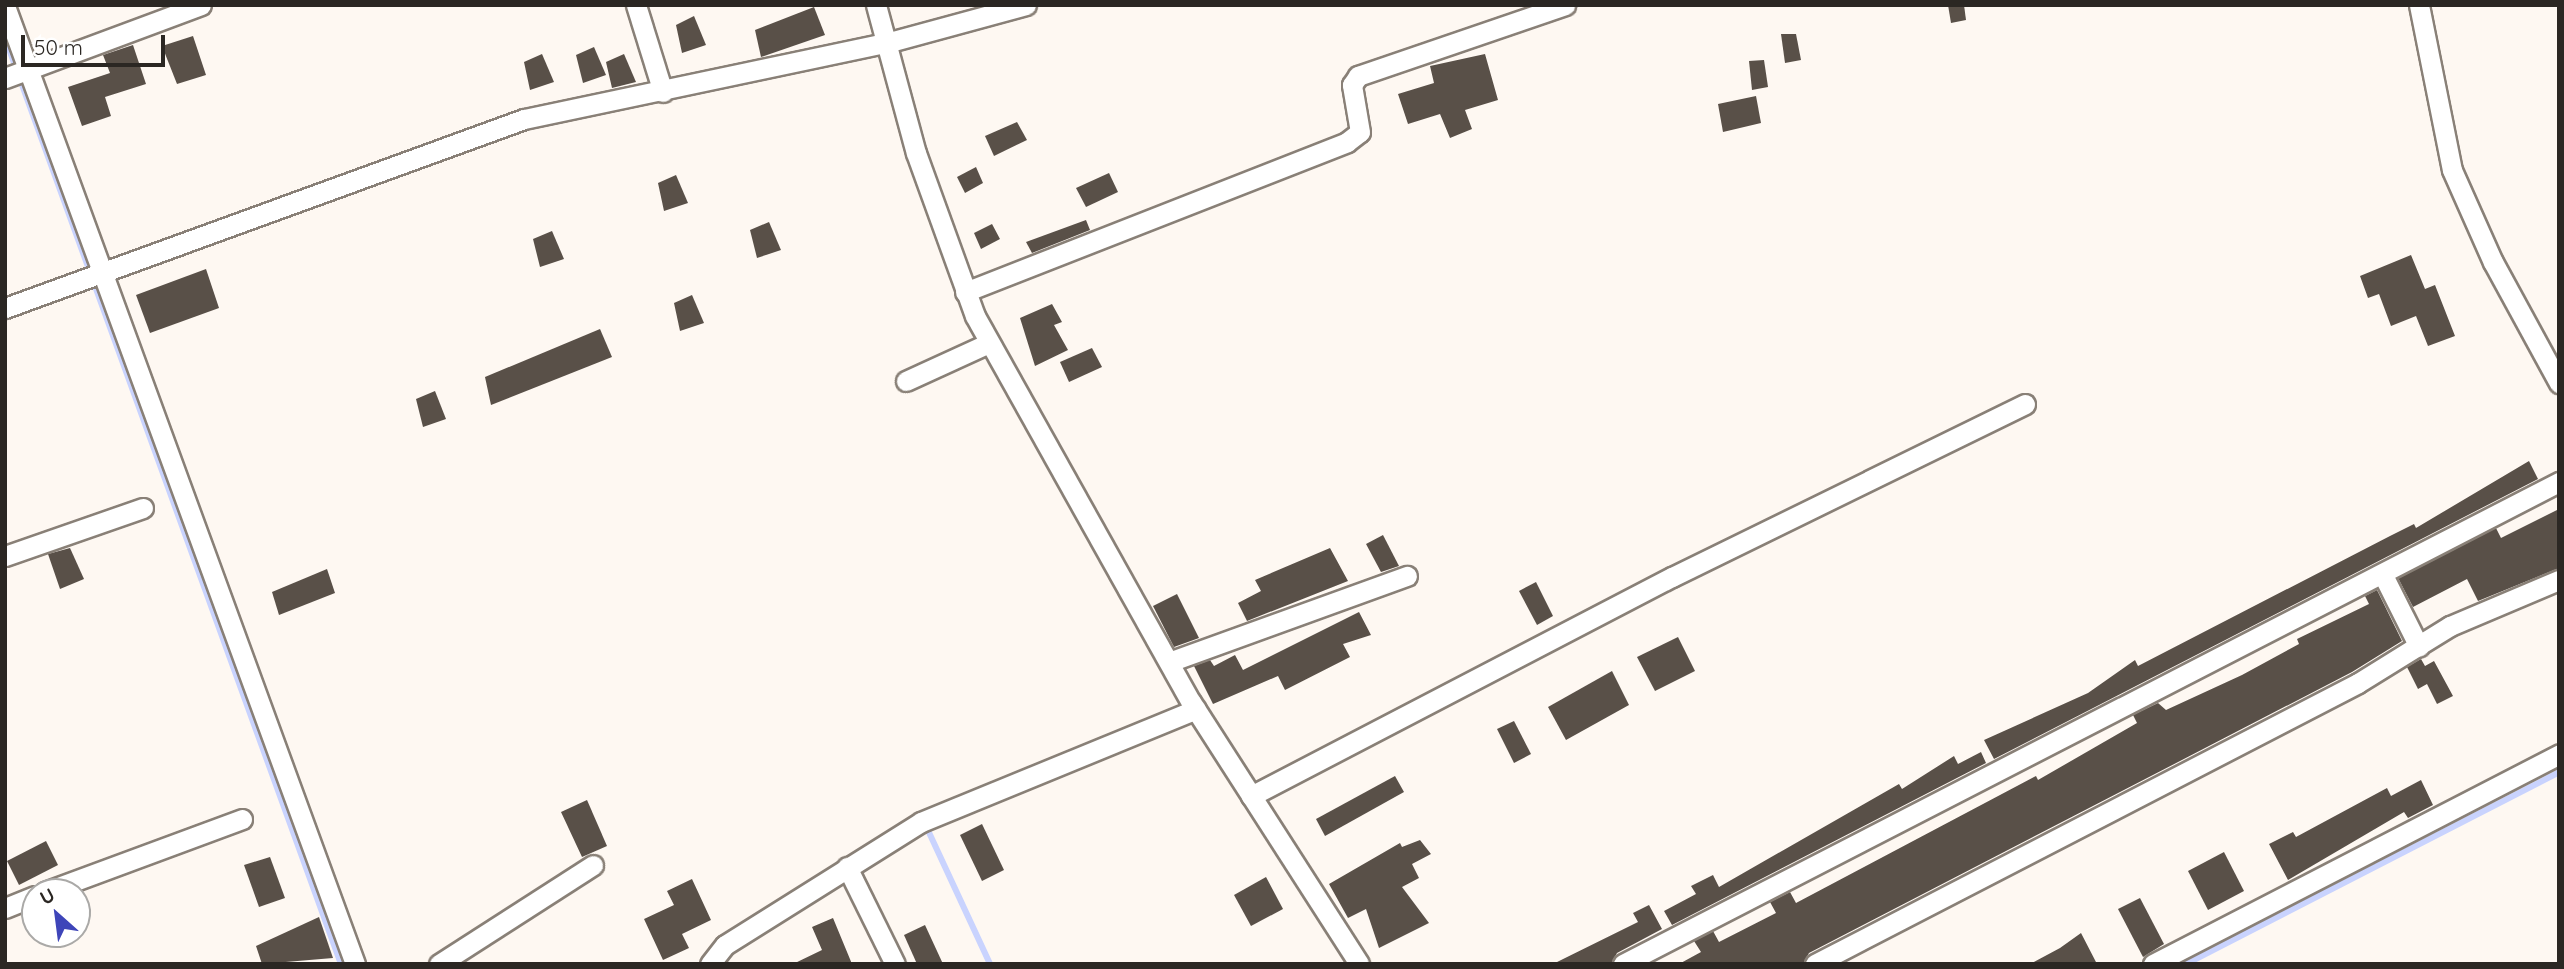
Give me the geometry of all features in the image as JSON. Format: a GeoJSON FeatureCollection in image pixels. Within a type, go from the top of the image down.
{"type":"FeatureCollection","features":[{"type":"Feature","properties":{"kind":"street"},"geometry":{"type":"LineString","coordinates":[[5,78],[201,5]]}},
{"type":"Feature","properties":{"kind":"street"},"geometry":{"type":"LineString","coordinates":[[636,5],[676,89]]}},
{"type":"Feature","properties":{"kind":"street"},"geometry":{"type":"LineString","coordinates":[[876,5],[965,292],[989,343],[1196,709],[1359,964]]}},
{"type":"Feature","properties":{"kind":"street"},"geometry":{"type":"LineString","coordinates":[[5,308],[524,119],[886,43],[1026,5]]}},
{"type":"Feature","properties":{"kind":"street"},"geometry":{"type":"LineString","coordinates":[[965,292],[1347,142],[1360,132],[1352,85],[1358,76],[1565,5]]}},
{"type":"Feature","properties":{"kind":"street"},"geometry":{"type":"LineString","coordinates":[[2419,5],[2452,170],[2493,262],[2559,383]]}},
{"type":"Feature","properties":{"kind":"street"},"geometry":{"type":"LineString","coordinates":[[5,6],[352,962]]}},
{"type":"Feature","properties":{"kind":"street"},"geometry":{"type":"LineString","coordinates":[[906,381],[989,343]]}},
{"type":"Feature","properties":{"kind":"street"},"geometry":{"type":"LineString","coordinates":[[1251,796],[1672,577],[2025,404]]}},
{"type":"Feature","properties":{"kind":"street"},"geometry":{"type":"LineString","coordinates":[[1623,964],[2383,575],[2559,482]]}},
{"type":"Feature","properties":{"kind":"street"},"geometry":{"type":"LineString","coordinates":[[5,556],[143,508]]}},
{"type":"Feature","properties":{"kind":"street"},"geometry":{"type":"LineString","coordinates":[[2383,575],[2419,647]]}},
{"type":"Feature","properties":{"kind":"street"},"geometry":{"type":"LineString","coordinates":[[1168,662],[1407,576]]}},
{"type":"Feature","properties":{"kind":"street"},"geometry":{"type":"LineString","coordinates":[[1815,964],[2288,720],[2462,620],[2559,580]]}},
{"type":"Feature","properties":{"kind":"street"},"geometry":{"type":"LineString","coordinates":[[710,964],[725,945],[847,867],[968,801],[1196,709]]}},
{"type":"Feature","properties":{"kind":"street"},"geometry":{"type":"LineString","coordinates":[[2153,964],[2559,754]]}},
{"type":"Feature","properties":{"kind":"street"},"geometry":{"type":"LineString","coordinates":[[83,878],[242,819]]}},
{"type":"Feature","properties":{"kind":"street"},"geometry":{"type":"LineString","coordinates":[[439,964],[593,865]]}},
{"type":"Feature","properties":{"kind":"street"},"geometry":{"type":"LineString","coordinates":[[847,867],[895,964]]}},
{"type":"Feature","properties":{"kind":"building"},"geometry":{"type":"Polygon","coordinates":[[[1948,5],[1964,5],[1966,20],[1951,23],[1948,5]]]}},
{"type":"Feature","properties":{"kind":"building"},"geometry":{"type":"Polygon","coordinates":[[[814,7],[825,35],[761,57],[755,30],[814,7]]]}},
{"type":"Feature","properties":{"kind":"building"},"geometry":{"type":"Polygon","coordinates":[[[694,16],[706,45],[682,53],[676,25],[694,16]]]}},
{"type":"Feature","properties":{"kind":"building"},"geometry":{"type":"Polygon","coordinates":[[[1781,34],[1796,34],[1801,60],[1785,63],[1781,34]]]}},
{"type":"Feature","properties":{"kind":"building"},"geometry":{"type":"Polygon","coordinates":[[[193,36],[206,75],[177,84],[162,46],[193,36]]]}},
{"type":"Feature","properties":{"kind":"building"},"geometry":{"type":"Polygon","coordinates":[[[133,45],[146,84],[105,97],[111,116],[82,126],[68,87],[110,73],[103,55],[133,45]]]}},
{"type":"Feature","properties":{"kind":"building"},"geometry":{"type":"Polygon","coordinates":[[[594,47],[606,75],[583,83],[576,55],[594,47]]]}},
{"type":"Feature","properties":{"kind":"building"},"geometry":{"type":"Polygon","coordinates":[[[542,54],[554,82],[530,90],[524,62],[542,54]]]}},
{"type":"Feature","properties":{"kind":"building"},"geometry":{"type":"Polygon","coordinates":[[[624,54],[636,82],[612,88],[606,62],[624,54]]]}},
{"type":"Feature","properties":{"kind":"building"},"geometry":{"type":"Polygon","coordinates":[[[1485,54],[1498,100],[1465,110],[1472,129],[1450,138],[1440,114],[1408,124],[1398,94],[1434,83],[1430,66],[1485,54]]]}},
{"type":"Feature","properties":{"kind":"building"},"geometry":{"type":"Polygon","coordinates":[[[1764,60],[1768,87],[1752,90],[1749,61],[1764,60]]]}},
{"type":"Feature","properties":{"kind":"building"},"geometry":{"type":"Polygon","coordinates":[[[1756,96],[1761,123],[1723,132],[1718,104],[1756,96]]]}},
{"type":"Feature","properties":{"kind":"building"},"geometry":{"type":"Polygon","coordinates":[[[1017,122],[1027,140],[994,156],[985,136],[1017,122]]]}},
{"type":"Feature","properties":{"kind":"building"},"geometry":{"type":"Polygon","coordinates":[[[976,167],[983,183],[965,193],[957,177],[976,167]]]}},
{"type":"Feature","properties":{"kind":"building"},"geometry":{"type":"Polygon","coordinates":[[[1109,173],[1118,192],[1086,207],[1076,188],[1109,173]]]}},
{"type":"Feature","properties":{"kind":"building"},"geometry":{"type":"Polygon","coordinates":[[[676,175],[688,203],[664,211],[658,183],[676,175]]]}},
{"type":"Feature","properties":{"kind":"building"},"geometry":{"type":"Polygon","coordinates":[[[1086,220],[1090,230],[1032,253],[1026,242],[1086,220]]]}},
{"type":"Feature","properties":{"kind":"building"},"geometry":{"type":"Polygon","coordinates":[[[769,222],[781,250],[757,258],[750,230],[769,222]]]}},
{"type":"Feature","properties":{"kind":"building"},"geometry":{"type":"Polygon","coordinates":[[[992,224],[1000,239],[981,249],[974,233],[992,224]]]}},
{"type":"Feature","properties":{"kind":"building"},"geometry":{"type":"Polygon","coordinates":[[[552,231],[564,259],[540,267],[533,239],[552,231]]]}},
{"type":"Feature","properties":{"kind":"building"},"geometry":{"type":"Polygon","coordinates":[[[2411,255],[2425,289],[2435,285],[2455,336],[2428,346],[2416,316],[2391,326],[2379,294],[2368,298],[2360,276],[2411,255]]]}},
{"type":"Feature","properties":{"kind":"building"},"geometry":{"type":"Polygon","coordinates":[[[206,269],[219,308],[150,333],[136,295],[206,269]]]}},
{"type":"Feature","properties":{"kind":"building"},"geometry":{"type":"Polygon","coordinates":[[[692,295],[704,323],[680,331],[674,303],[692,295]]]}},
{"type":"Feature","properties":{"kind":"building"},"geometry":{"type":"Polygon","coordinates":[[[1052,304],[1062,322],[1054,325],[1068,350],[1035,366],[1020,318],[1052,304]]]}},
{"type":"Feature","properties":{"kind":"building"},"geometry":{"type":"Polygon","coordinates":[[[600,329],[612,357],[491,405],[485,377],[600,329]]]}},
{"type":"Feature","properties":{"kind":"building"},"geometry":{"type":"Polygon","coordinates":[[[1092,348],[1102,367],[1069,382],[1060,362],[1092,348]]]}},
{"type":"Feature","properties":{"kind":"building"},"geometry":{"type":"Polygon","coordinates":[[[435,391],[446,419],[423,427],[416,399],[435,391]]]}},
{"type":"Feature","properties":{"kind":"building"},"geometry":{"type":"Polygon","coordinates":[[[2529,461],[2538,479],[1994,759],[1984,740],[2088,693],[2135,660],[2138,666],[2414,524],[2416,528],[2529,461]]]}},
{"type":"Feature","properties":{"kind":"building"},"geometry":{"type":"Polygon","coordinates":[[[2559,509],[2559,568],[2478,601],[2467,579],[2413,607],[2398,578],[2496,528],[2501,538],[2559,509]]]}},
{"type":"Feature","properties":{"kind":"building"},"geometry":{"type":"Polygon","coordinates":[[[1383,535],[1399,566],[1381,572],[1366,544],[1383,535]]]}},
{"type":"Feature","properties":{"kind":"building"},"geometry":{"type":"Polygon","coordinates":[[[70,548],[84,579],[60,589],[48,554],[70,548]]]}},
{"type":"Feature","properties":{"kind":"building"},"geometry":{"type":"Polygon","coordinates":[[[1330,548],[1348,581],[1247,621],[1238,603],[1261,591],[1255,580],[1330,548]]]}},
{"type":"Feature","properties":{"kind":"building"},"geometry":{"type":"Polygon","coordinates":[[[327,569],[335,593],[279,615],[272,592],[327,569]]]}},
{"type":"Feature","properties":{"kind":"building"},"geometry":{"type":"Polygon","coordinates":[[[1536,582],[1553,616],[1537,625],[1519,591],[1536,582]]]}},
{"type":"Feature","properties":{"kind":"building"},"geometry":{"type":"Polygon","coordinates":[[[2377,590],[2402,641],[2352,672],[1809,953],[1803,964],[1679,964],[1701,952],[1694,941],[1713,931],[1719,942],[1776,913],[1770,902],[1790,892],[1796,903],[2036,776],[2038,780],[2137,723],[2133,715],[2158,703],[2166,710],[2242,675],[2299,644],[2297,639],[2369,604],[2365,596],[2377,590]]]}},
{"type":"Feature","properties":{"kind":"building"},"geometry":{"type":"Polygon","coordinates":[[[1177,594],[1199,638],[1174,647],[1153,606],[1177,594]]]}},
{"type":"Feature","properties":{"kind":"building"},"geometry":{"type":"Polygon","coordinates":[[[1359,612],[1371,635],[1343,644],[1350,657],[1285,690],[1278,676],[1213,704],[1194,666],[1210,660],[1214,666],[1235,655],[1243,670],[1359,612]]]}},
{"type":"Feature","properties":{"kind":"building"},"geometry":{"type":"Polygon","coordinates":[[[1678,637],[1695,671],[1655,691],[1637,657],[1678,637]]]}},
{"type":"Feature","properties":{"kind":"building"},"geometry":{"type":"Polygon","coordinates":[[[2421,659],[2425,666],[2434,661],[2453,696],[2437,704],[2427,684],[2418,689],[2407,667],[2421,659]]]}},
{"type":"Feature","properties":{"kind":"building"},"geometry":{"type":"Polygon","coordinates":[[[1612,671],[1629,705],[1566,740],[1548,707],[1612,671]]]}},
{"type":"Feature","properties":{"kind":"building"},"geometry":{"type":"Polygon","coordinates":[[[1514,721],[1531,754],[1514,763],[1497,729],[1514,721]]]}},
{"type":"Feature","properties":{"kind":"building"},"geometry":{"type":"Polygon","coordinates":[[[1981,752],[1986,763],[1672,925],[1664,911],[1696,894],[1691,886],[1713,875],[1719,887],[1899,784],[1902,789],[1954,756],[1958,764],[1981,752]]]}},
{"type":"Feature","properties":{"kind":"building"},"geometry":{"type":"Polygon","coordinates":[[[1395,776],[1404,792],[1325,836],[1316,819],[1395,776]]]}},
{"type":"Feature","properties":{"kind":"building"},"geometry":{"type":"Polygon","coordinates":[[[2421,780],[2433,805],[2408,818],[2404,812],[2288,880],[2269,844],[2293,832],[2296,837],[2387,788],[2391,796],[2421,780]]]}},
{"type":"Feature","properties":{"kind":"building"},"geometry":{"type":"Polygon","coordinates":[[[587,800],[607,846],[582,857],[561,812],[587,800]]]}},
{"type":"Feature","properties":{"kind":"building"},"geometry":{"type":"Polygon","coordinates":[[[982,824],[1004,870],[982,881],[960,835],[982,824]]]}},
{"type":"Feature","properties":{"kind":"building"},"geometry":{"type":"Polygon","coordinates":[[[1420,840],[1431,854],[1412,864],[1419,878],[1402,887],[1429,923],[1379,948],[1366,909],[1348,918],[1329,884],[1400,843],[1402,847],[1420,840]]]}},
{"type":"Feature","properties":{"kind":"building"},"geometry":{"type":"Polygon","coordinates":[[[46,841],[58,865],[33,878],[21,878],[19,885],[7,861],[46,841]]]}},
{"type":"Feature","properties":{"kind":"building"},"geometry":{"type":"Polygon","coordinates":[[[2224,852],[2244,891],[2208,910],[2188,871],[2224,852]]]}},
{"type":"Feature","properties":{"kind":"building"},"geometry":{"type":"Polygon","coordinates":[[[270,857],[285,898],[259,907],[244,865],[270,857]]]}},
{"type":"Feature","properties":{"kind":"building"},"geometry":{"type":"Polygon","coordinates":[[[1266,877],[1283,909],[1251,926],[1234,895],[1266,877]]]}},
{"type":"Feature","properties":{"kind":"building"},"geometry":{"type":"Polygon","coordinates":[[[692,879],[711,920],[682,934],[689,948],[663,960],[644,919],[674,905],[667,891],[692,879]]]}},
{"type":"Feature","properties":{"kind":"building"},"geometry":{"type":"Polygon","coordinates":[[[2140,898],[2164,944],[2143,957],[2118,909],[2140,898]]]}},
{"type":"Feature","properties":{"kind":"building"},"geometry":{"type":"Polygon","coordinates":[[[1649,905],[1662,929],[1617,953],[1611,964],[1553,964],[1638,922],[1633,913],[1649,905]]]}},
{"type":"Feature","properties":{"kind":"building"},"geometry":{"type":"Polygon","coordinates":[[[319,917],[333,958],[262,964],[256,946],[319,917]]]}},
{"type":"Feature","properties":{"kind":"building"},"geometry":{"type":"Polygon","coordinates":[[[833,918],[852,964],[793,964],[822,950],[812,927],[833,918]]]}},
{"type":"Feature","properties":{"kind":"building"},"geometry":{"type":"Polygon","coordinates":[[[925,925],[943,964],[917,964],[904,935],[925,925]]]}},
{"type":"Feature","properties":{"kind":"building"},"geometry":{"type":"Polygon","coordinates":[[[2081,933],[2097,964],[2030,964],[2060,948],[2081,933]]]}},
{"type":"Feature","properties":{"kind":"waterway"},"geometry":{"type":"LineString","coordinates":[[5,38],[341,964]]}},
{"type":"Feature","properties":{"kind":"waterway"},"geometry":{"type":"LineString","coordinates":[[2186,964],[2559,772]]}},
{"type":"Feature","properties":{"kind":"waterway"},"geometry":{"type":"LineString","coordinates":[[926,826],[990,964]]}}]}
